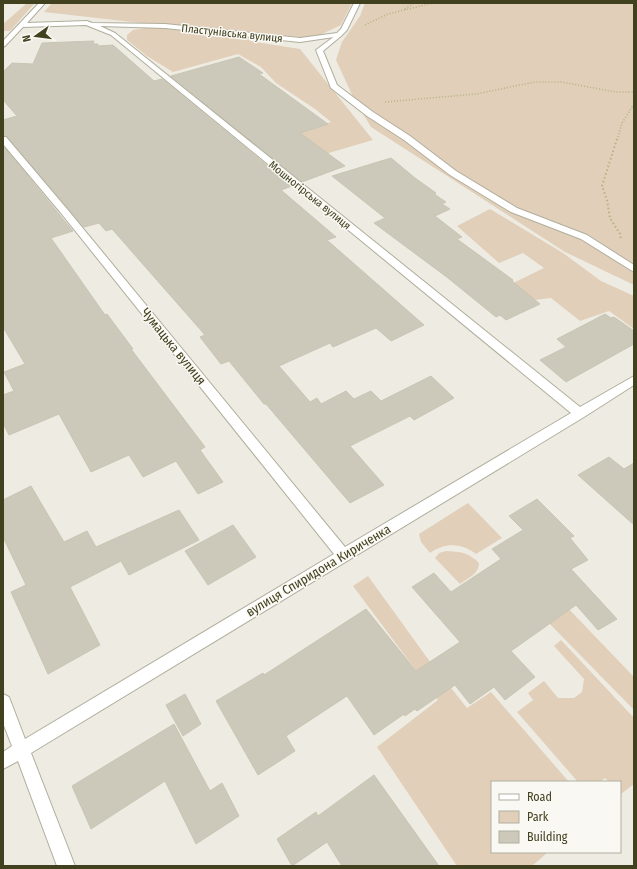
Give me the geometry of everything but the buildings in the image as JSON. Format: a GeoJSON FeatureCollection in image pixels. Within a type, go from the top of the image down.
{"type":"FeatureCollection","features":[{"type":"Feature","properties":{"kind":"street"},"geometry":{"type":"LineString","coordinates":[[3,45],[42,3]]}},
{"type":"Feature","properties":{"kind":"street"},"geometry":{"type":"LineString","coordinates":[[357,3],[344,30],[319,50],[334,86],[361,107],[407,138],[452,173],[514,210],[584,237],[634,269]]}},
{"type":"Feature","properties":{"kind":"street","name":"Мошногірська вулиця"},"geometry":{"type":"LineString","coordinates":[[23,25],[87,23],[112,34],[580,414]]}},
{"type":"Feature","properties":{"kind":"street","name":"Пластунівська вулиця"},"geometry":{"type":"LineString","coordinates":[[87,23],[165,26],[300,40],[339,35]]}},
{"type":"Feature","properties":{"kind":"street","name":"Чумацька вулиця"},"geometry":{"type":"LineString","coordinates":[[3,139],[70,217],[343,555]]}},
{"type":"Feature","properties":{"kind":"street","name":"вулиця Спиридона Кириченка"},"geometry":{"type":"LineString","coordinates":[[3,761],[634,380]]}},
{"type":"Feature","properties":{"kind":"street"},"geometry":{"type":"LineString","coordinates":[[3,702],[66,866]]}},
{"type":"Feature","properties":{"kind":"path"},"geometry":{"type":"LineString","coordinates":[[403,11],[414,3]]}},
{"type":"Feature","properties":{"kind":"path"},"geometry":{"type":"LineString","coordinates":[[339,35],[388,14],[433,3]]}},
{"type":"Feature","properties":{"kind":"path"},"geometry":{"type":"LineString","coordinates":[[361,107],[384,102],[476,94],[535,82],[561,82],[616,92],[634,92]]}},
{"type":"Feature","properties":{"kind":"path"},"geometry":{"type":"LineString","coordinates":[[625,264],[620,234],[610,218],[607,200],[602,186],[622,123],[634,104]]}},
{"type":"Feature","properties":{"kind":"green space"},"geometry":{"type":"Polygon","coordinates":[[[27,3],[34,4],[10,31],[3,31],[3,24],[27,3]]]}},
{"type":"Feature","properties":{"kind":"green space"},"geometry":{"type":"Polygon","coordinates":[[[52,3],[352,3],[341,25],[316,37],[300,37],[159,25],[44,12],[52,3]]]}},
{"type":"Feature","properties":{"kind":"green space"},"geometry":{"type":"Polygon","coordinates":[[[365,3],[634,3],[634,285],[565,252],[371,127],[354,99],[336,60],[342,42],[360,16],[365,3]]]}},
{"type":"Feature","properties":{"kind":"green space"},"geometry":{"type":"Polygon","coordinates":[[[152,27],[252,37],[250,41],[300,49],[373,140],[288,165],[265,145],[331,122],[315,109],[276,83],[261,67],[238,54],[173,72],[147,56],[127,40],[127,35],[133,30],[152,27]]]}},
{"type":"Feature","properties":{"kind":"green space"},"geometry":{"type":"Polygon","coordinates":[[[490,209],[563,253],[601,281],[634,296],[634,329],[609,311],[580,321],[551,298],[525,301],[507,286],[544,268],[523,253],[499,263],[457,226],[490,209]]]}},
{"type":"Feature","properties":{"kind":"green space"},"geometry":{"type":"Polygon","coordinates":[[[468,503],[502,538],[476,554],[471,550],[453,545],[436,549],[430,553],[421,542],[419,534],[468,503]]]}},
{"type":"Feature","properties":{"kind":"green space"},"geometry":{"type":"Polygon","coordinates":[[[446,551],[460,552],[468,555],[479,563],[479,567],[475,573],[460,584],[435,558],[439,553],[446,551]]]}},
{"type":"Feature","properties":{"kind":"green space"},"geometry":{"type":"Polygon","coordinates":[[[518,556],[634,677],[634,710],[498,571],[518,556]]]}},
{"type":"Feature","properties":{"kind":"green space"},"geometry":{"type":"Polygon","coordinates":[[[368,576],[428,659],[467,708],[491,692],[568,781],[491,781],[491,853],[547,853],[532,866],[457,866],[377,747],[438,700],[353,586],[368,576]]]}},
{"type":"Feature","properties":{"kind":"green space"},"geometry":{"type":"Polygon","coordinates":[[[561,640],[634,718],[634,784],[621,794],[621,781],[608,781],[605,778],[601,781],[577,781],[517,712],[533,700],[528,693],[544,681],[558,698],[574,698],[582,692],[584,679],[554,646],[561,640]]]}}]}
